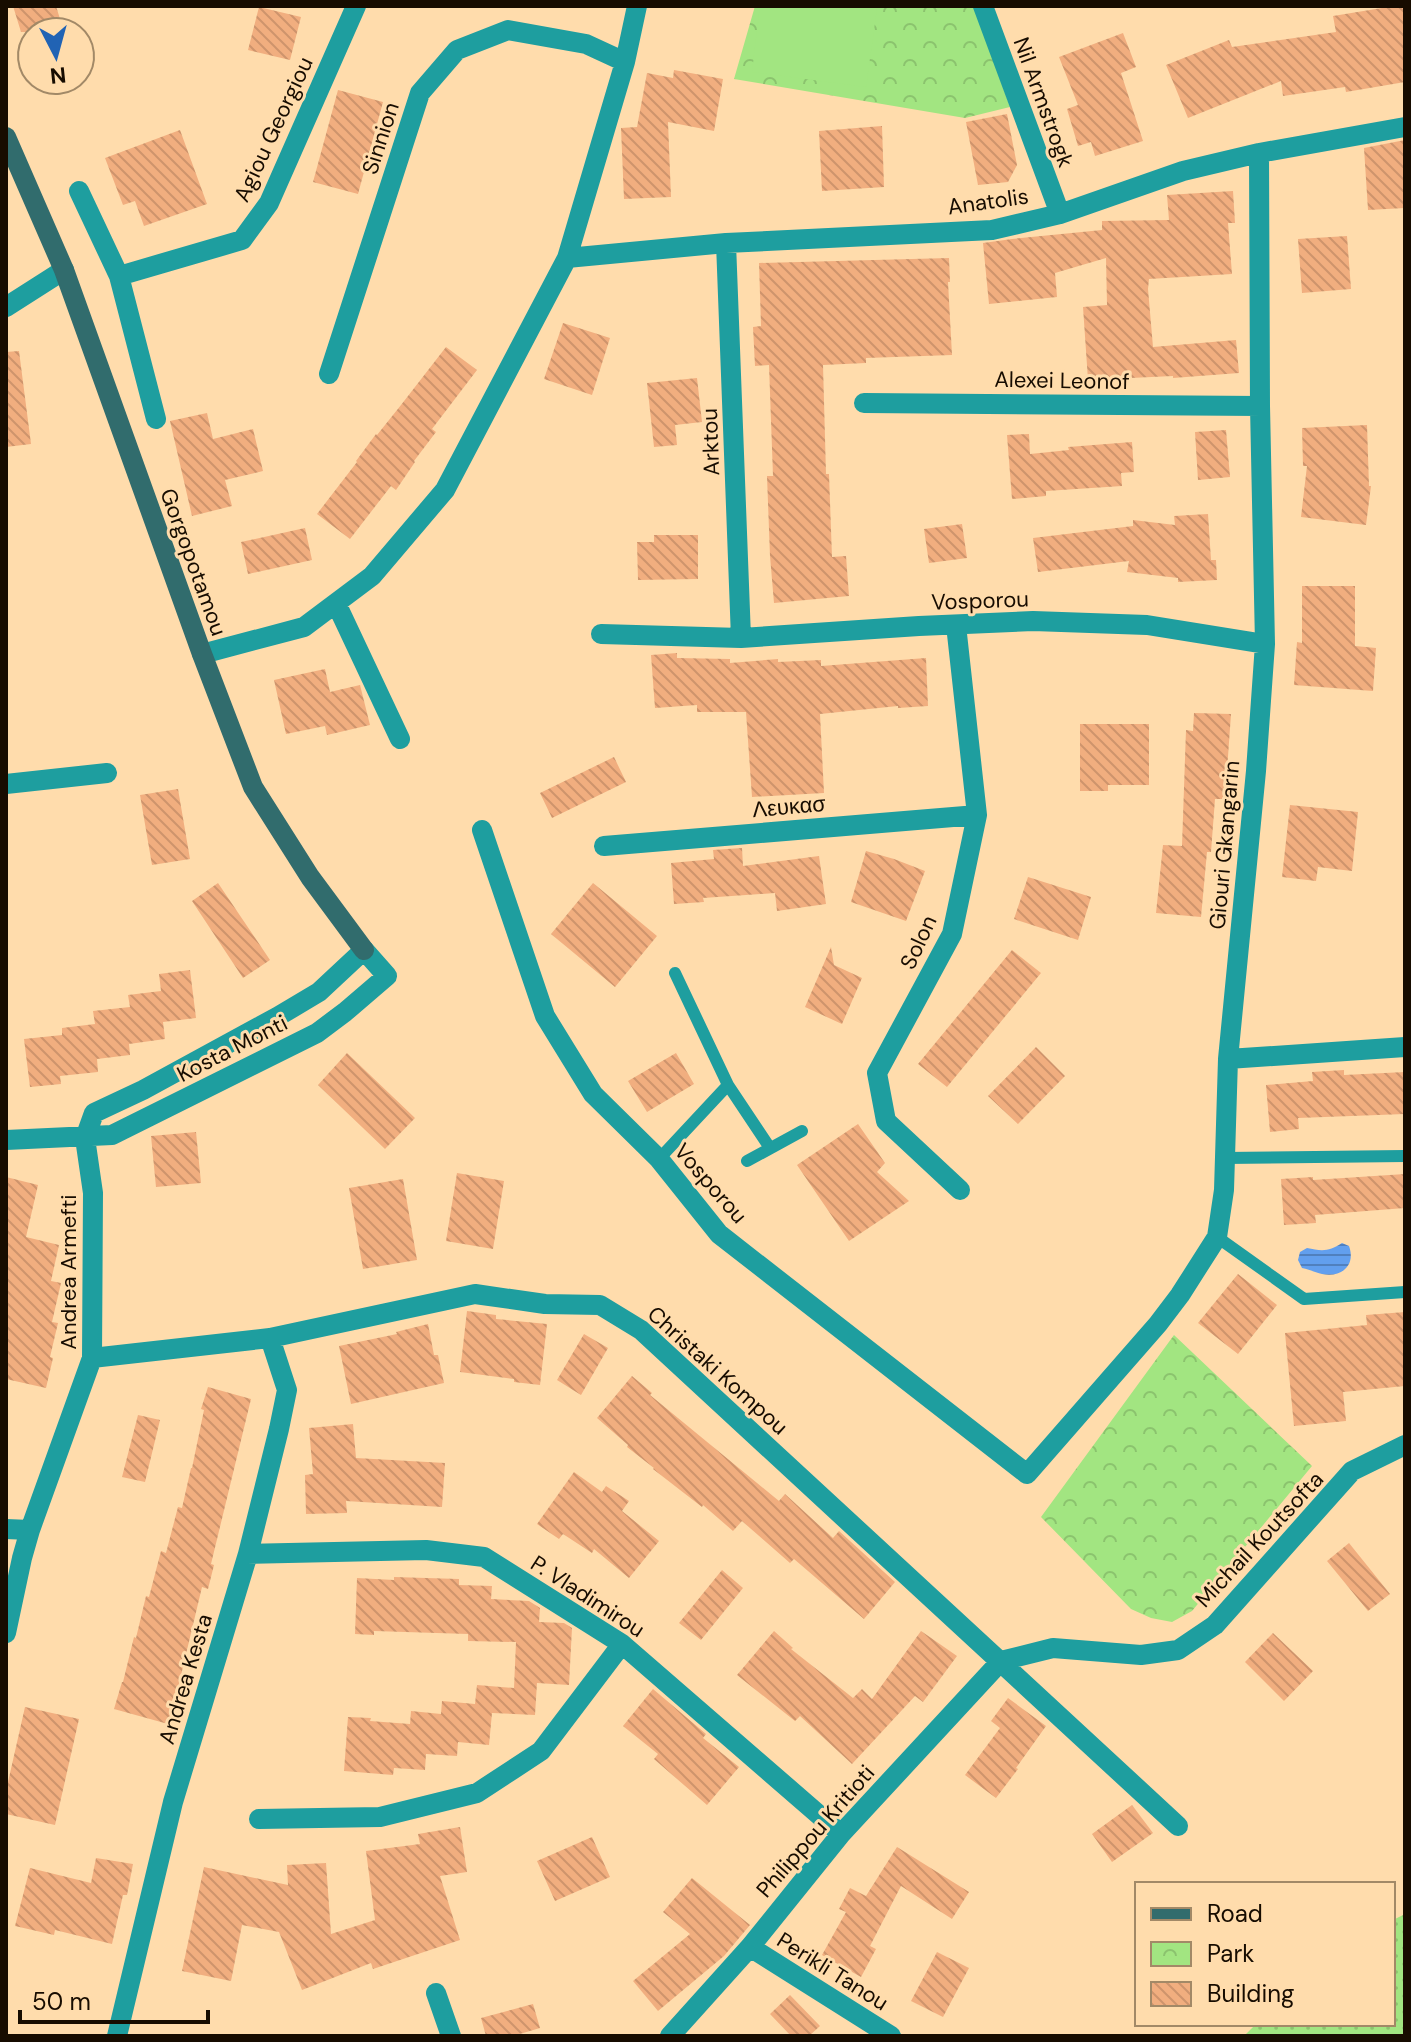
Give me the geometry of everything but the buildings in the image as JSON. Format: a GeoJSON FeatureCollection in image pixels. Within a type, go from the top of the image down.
{"type":"FeatureCollection","features":[{"type":"Feature","properties":{"kind":"street","name":"Agiou Georgiou"},"geometry":{"type":"LineString","coordinates":[[119,276],[242,240],[269,203],[356,6]]}},
{"type":"Feature","properties":{"kind":"street"},"geometry":{"type":"LineString","coordinates":[[202,654],[304,627],[372,576],[445,490],[567,258],[625,62],[637,6]]}},
{"type":"Feature","properties":{"kind":"street","name":"Nil Armstrogk"},"geometry":{"type":"LineString","coordinates":[[983,6],[1060,214]]}},
{"type":"Feature","properties":{"kind":"street","name":"Sinnion"},"geometry":{"type":"LineString","coordinates":[[329,374],[420,93],[457,50],[508,30],[586,44],[625,62]]}},
{"type":"Feature","properties":{"kind":"street","name":"Anatolis"},"geometry":{"type":"LineString","coordinates":[[567,258],[726,243],[992,230],[1060,214],[1183,171],[1259,153],[1405,127]]}},
{"type":"Feature","properties":{"kind":"street","name":"Gorgopotamou"},"geometry":{"type":"LineString","coordinates":[[6,137],[64,270],[253,787],[310,877],[387,976]]}},
{"type":"Feature","properties":{"kind":"street","name":"Giouri Gkangarin"},"geometry":{"type":"LineString","coordinates":[[1027,1474],[1158,1324],[1217,1237],[1224,1190],[1228,1059],[1265,644],[1259,153]]}},
{"type":"Feature","properties":{"kind":"street"},"geometry":{"type":"LineString","coordinates":[[79,191],[119,276],[156,419]]}},
{"type":"Feature","properties":{"kind":"street","name":"Arktou"},"geometry":{"type":"LineString","coordinates":[[726,243],[741,638]]}},
{"type":"Feature","properties":{"kind":"street"},"geometry":{"type":"LineString","coordinates":[[6,307],[64,270]]}},
{"type":"Feature","properties":{"kind":"street","name":"Alexei Leonof"},"geometry":{"type":"LineString","coordinates":[[864,403],[1260,406]]}},
{"type":"Feature","properties":{"kind":"street"},"geometry":{"type":"LineString","coordinates":[[336,603],[400,739]]}},
{"type":"Feature","properties":{"kind":"street","name":"Vosporou"},"geometry":{"type":"LineString","coordinates":[[601,634],[741,638],[1033,621],[1147,625],[1265,644]]}},
{"type":"Feature","properties":{"kind":"street","name":"Solon"},"geometry":{"type":"LineString","coordinates":[[956,625],[977,815],[952,934],[877,1073],[886,1121],[960,1190]]}},
{"type":"Feature","properties":{"kind":"street"},"geometry":{"type":"LineString","coordinates":[[6,784],[107,773]]}},
{"type":"Feature","properties":{"kind":"street","name":"Λευκασ"},"geometry":{"type":"LineString","coordinates":[[604,846],[977,815]]}},
{"type":"Feature","properties":{"kind":"street","name":"Vosporou"},"geometry":{"type":"LineString","coordinates":[[482,830],[545,1016],[593,1094],[659,1159],[719,1234],[1027,1474]]}},
{"type":"Feature","properties":{"kind":"street","name":"Kosta Monti"},"geometry":{"type":"LineString","coordinates":[[85,1138],[94,1113],[143,1090],[319,992],[364,950]]}},
{"type":"Feature","properties":{"kind":"street","name":"Kosta Monti"},"geometry":{"type":"LineString","coordinates":[[6,1140],[112,1135],[317,1033],[387,976]]}},
{"type":"Feature","properties":{"kind":"street"},"geometry":{"type":"LineString","coordinates":[[1228,1059],[1405,1047]]}},
{"type":"Feature","properties":{"kind":"street","name":"Andrea Armefti"},"geometry":{"type":"LineString","coordinates":[[6,1633],[30,1530],[92,1358],[93,1193],[85,1138]]}},
{"type":"Feature","properties":{"kind":"street","name":"Christaki Kompou"},"geometry":{"type":"LineString","coordinates":[[92,1358],[270,1338],[475,1294],[545,1304],[600,1305],[641,1330],[1178,1826]]}},
{"type":"Feature","properties":{"kind":"street","name":"Andrea Kesta"},"geometry":{"type":"LineString","coordinates":[[117,2036],[173,1802],[248,1554],[279,1429],[287,1390],[270,1338]]}},
{"type":"Feature","properties":{"kind":"street","name":"Michail Koutsofta"},"geometry":{"type":"LineString","coordinates":[[1001,1661],[1053,1648],[1141,1655],[1178,1650],[1215,1625],[1352,1471],[1405,1445]]}},
{"type":"Feature","properties":{"kind":"street"},"geometry":{"type":"LineString","coordinates":[[6,1529],[30,1530]]}},
{"type":"Feature","properties":{"kind":"street","name":"P. Vladimirou"},"geometry":{"type":"LineString","coordinates":[[248,1554],[426,1550],[484,1557],[622,1644],[841,1834]]}},
{"type":"Feature","properties":{"kind":"street"},"geometry":{"type":"LineString","coordinates":[[259,1819],[380,1817],[477,1793],[541,1751],[622,1644]]}},
{"type":"Feature","properties":{"kind":"street","name":"Philippou Kritioti"},"geometry":{"type":"LineString","coordinates":[[670,2036],[750,1947],[841,1834],[1001,1661]]}},
{"type":"Feature","properties":{"kind":"street","name":"Perikli Tanou"},"geometry":{"type":"LineString","coordinates":[[750,1947],[891,2036]]}},
{"type":"Feature","properties":{"kind":"street"},"geometry":{"type":"LineString","coordinates":[[436,1993],[451,2036]]}},
{"type":"Feature","properties":{"kind":"lane"},"geometry":{"type":"LineString","coordinates":[[675,973],[728,1085],[770,1148]]}},
{"type":"Feature","properties":{"kind":"lane"},"geometry":{"type":"LineString","coordinates":[[659,1159],[728,1085]]}},
{"type":"Feature","properties":{"kind":"lane"},"geometry":{"type":"LineString","coordinates":[[747,1161],[802,1131]]}},
{"type":"Feature","properties":{"kind":"lane"},"geometry":{"type":"LineString","coordinates":[[1225,1158],[1405,1156]]}},
{"type":"Feature","properties":{"kind":"lane"},"geometry":{"type":"LineString","coordinates":[[1217,1237],[1304,1299],[1405,1292]]}},
{"type":"Feature","properties":{"kind":"green space"},"geometry":{"type":"Polygon","coordinates":[[[755,6],[974,6],[1010,107],[965,118],[734,79],[755,6]]]}},
{"type":"Feature","properties":{"kind":"green space"},"geometry":{"type":"Polygon","coordinates":[[[760,6],[877,8],[866,87],[752,72],[760,6]]]}},
{"type":"Feature","properties":{"kind":"green space"},"geometry":{"type":"Polygon","coordinates":[[[1174,1335],[1312,1466],[1192,1611],[1172,1622],[1151,1618],[1131,1609],[1041,1517],[1174,1335]]]}},
{"type":"Feature","properties":{"kind":"green space"},"geometry":{"type":"Polygon","coordinates":[[[1405,1914],[1405,2036],[1244,2036],[1254,2026],[1395,2026],[1395,1919],[1405,1914]]]}},
{"type":"Feature","properties":{"kind":"water"},"geometry":{"type":"Polygon","coordinates":[[[1342,1243],[1349,1246],[1351,1259],[1346,1269],[1336,1274],[1302,1268],[1298,1260],[1300,1252],[1307,1248],[1325,1250],[1342,1243]]]}}]}
